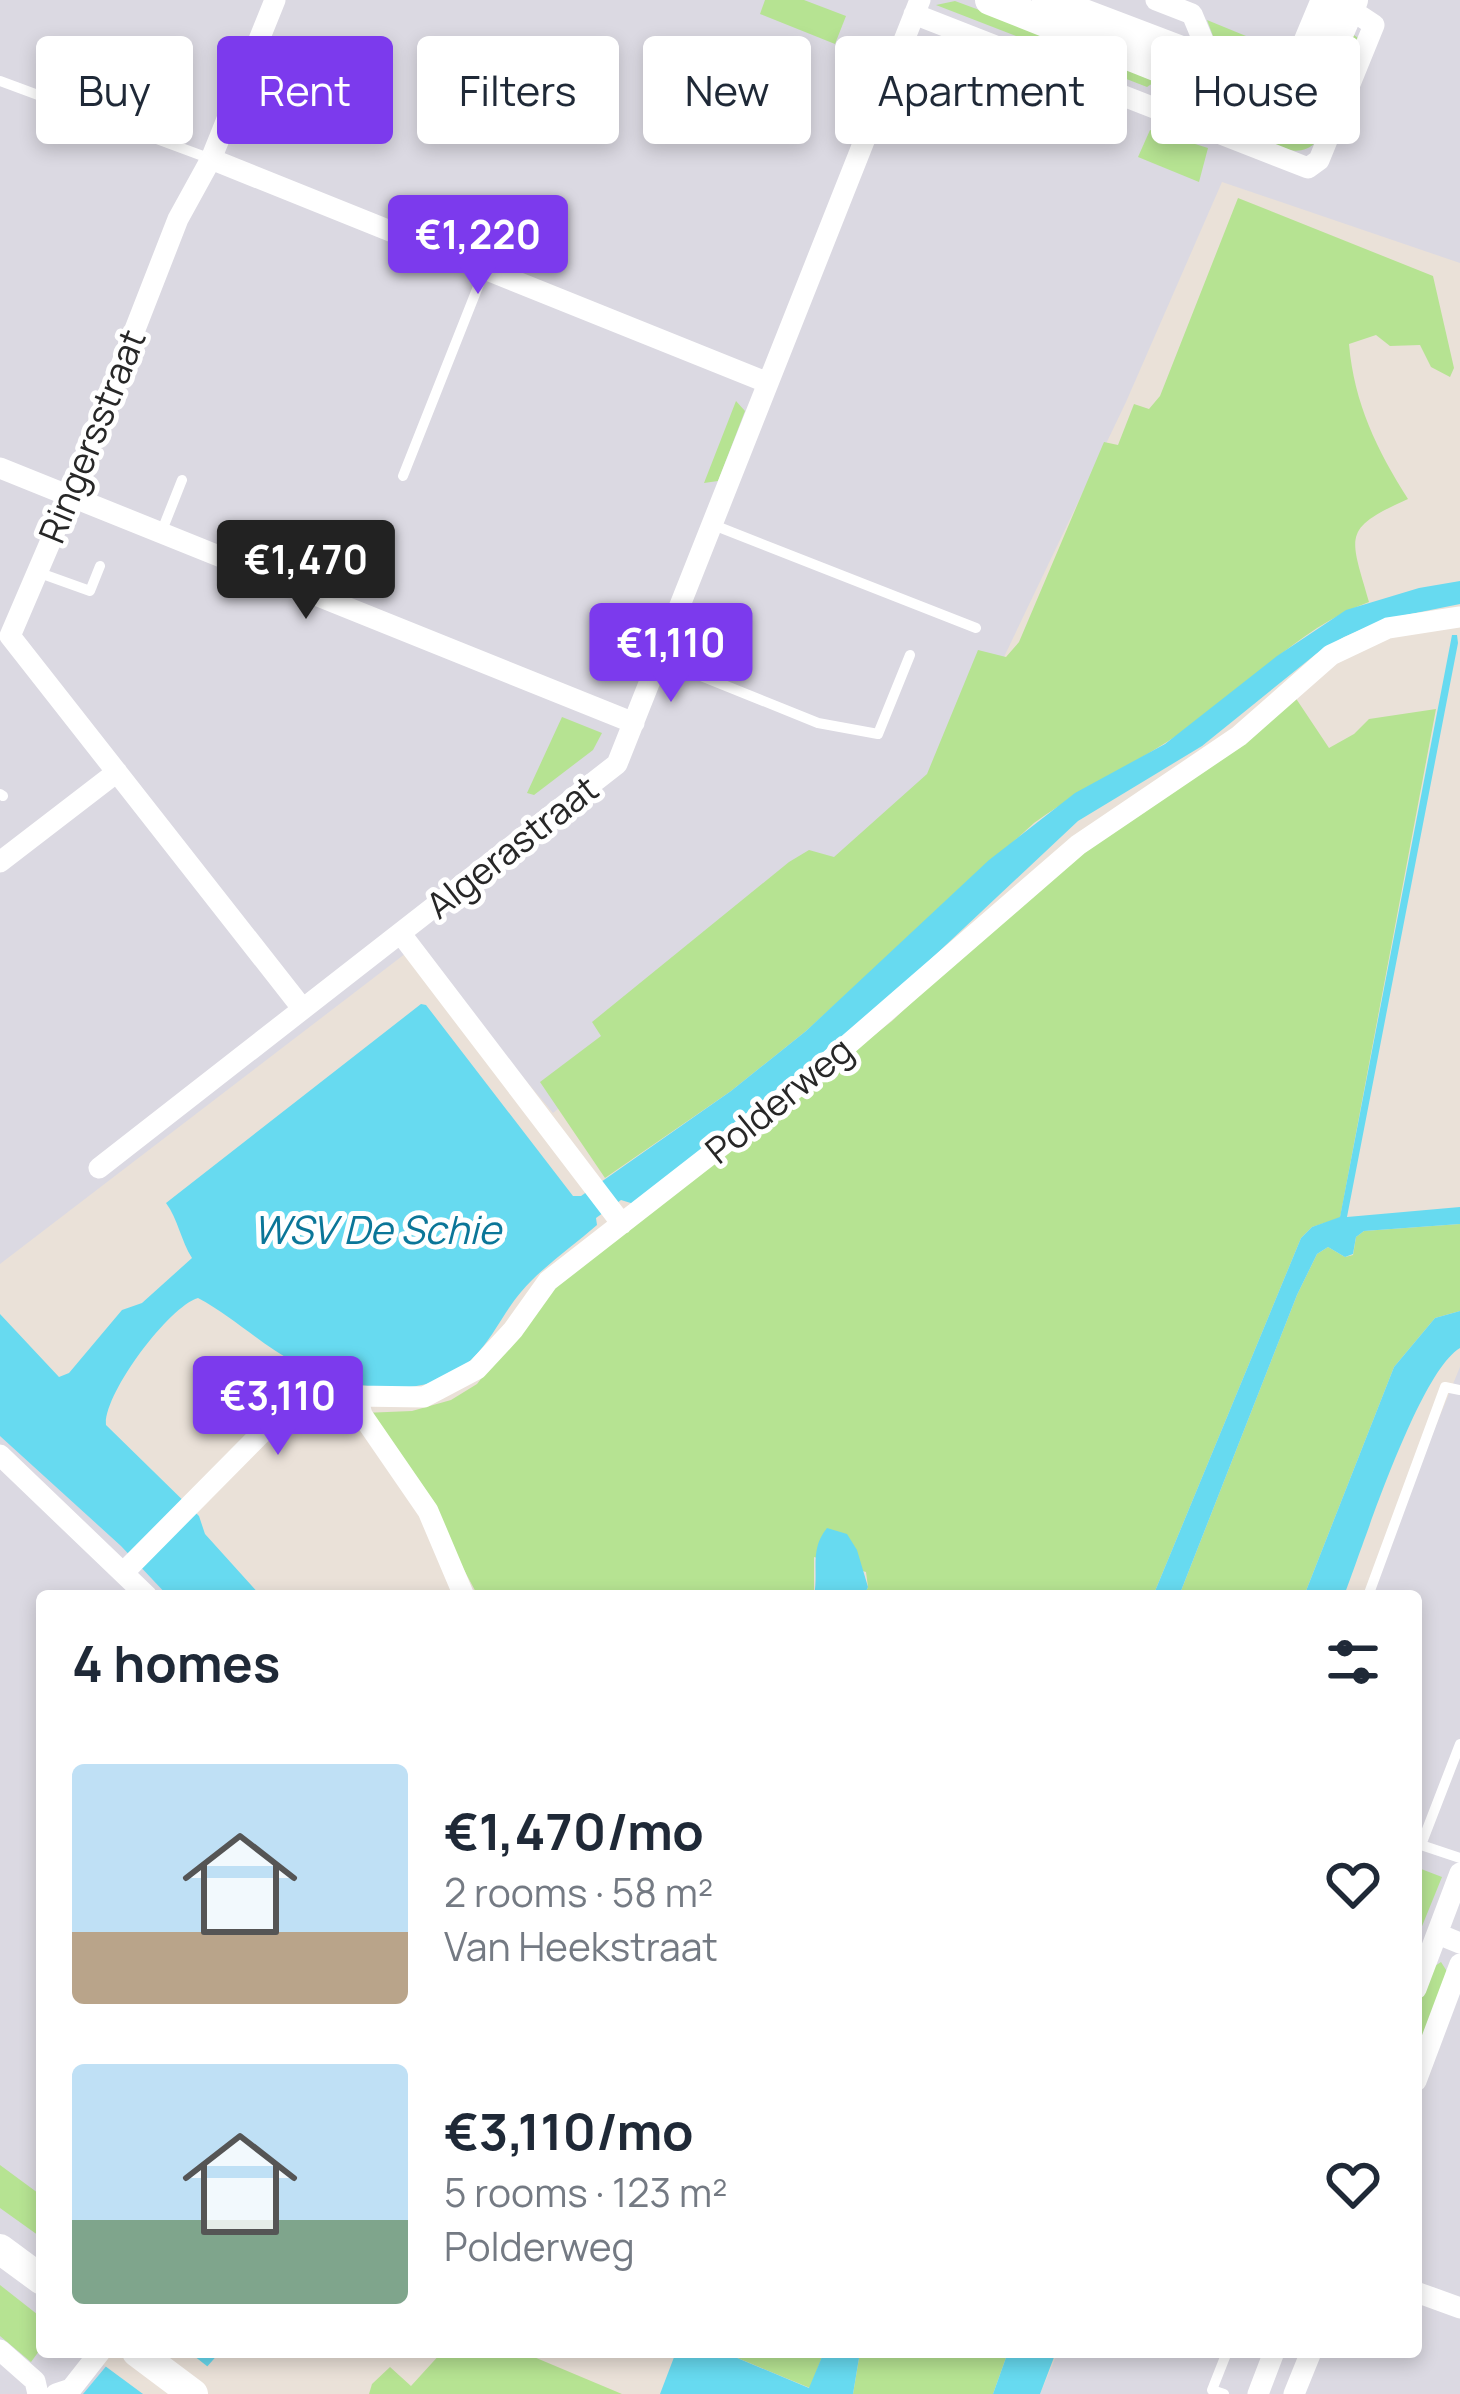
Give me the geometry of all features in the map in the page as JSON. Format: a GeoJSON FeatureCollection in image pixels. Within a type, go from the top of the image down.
{"type":"FeatureCollection","features":[{"type":"Feature","properties":{"kind":"main road"},"geometry":{"type":"LineString","coordinates":[[990,0],[1246,102],[1283,110],[1314,90],[1341,1]]}},
{"type":"Feature","properties":{"kind":"main road"},"geometry":{"type":"LineString","coordinates":[[1047,0],[1151,39]]}},
{"type":"Feature","properties":{"kind":"main road"},"geometry":{"type":"LineString","coordinates":[[1317,36],[1341,1]]}},
{"type":"Feature","properties":{"kind":"main road"},"geometry":{"type":"LineString","coordinates":[[0,2249],[36,2276]]}},
{"type":"Feature","properties":{"kind":"main road"},"geometry":{"type":"LineString","coordinates":[[145,2358],[193,2394]]}},
{"type":"Feature","properties":{"kind":"street","name":"Ringersstraat"},"geometry":{"type":"LineString","coordinates":[[275,0],[212,160],[178,219],[38,572],[5,633],[302,1008]]}},
{"type":"Feature","properties":{"kind":"street"},"geometry":{"type":"LineString","coordinates":[[1156,0],[1192,14],[1201,36]]}},
{"type":"Feature","properties":{"kind":"street"},"geometry":{"type":"LineString","coordinates":[[917,7],[1308,168],[1319,160],[1374,25],[1341,1]]}},
{"type":"Feature","properties":{"kind":"street","name":"Algerastraat"},"geometry":{"type":"LineString","coordinates":[[99,1168],[617,764],[917,7]]}},
{"type":"Feature","properties":{"kind":"street"},"geometry":{"type":"LineString","coordinates":[[212,160],[766,382]]}},
{"type":"Feature","properties":{"kind":"street"},"geometry":{"type":"LineString","coordinates":[[0,468],[634,723]]}},
{"type":"Feature","properties":{"kind":"street","name":"Polderweg"},"geometry":{"type":"LineString","coordinates":[[128,1568],[309,1385],[357,1396],[424,1397],[477,1369],[514,1330],[548,1281],[618,1220],[815,1073],[1078,845],[1239,736],[1331,655],[1388,628],[1460,617]]}},
{"type":"Feature","properties":{"kind":"street"},"geometry":{"type":"LineString","coordinates":[[0,862],[117,772]]}},
{"type":"Feature","properties":{"kind":"street"},"geometry":{"type":"LineString","coordinates":[[401,934],[618,1220]]}},
{"type":"Feature","properties":{"kind":"street"},"geometry":{"type":"LineString","coordinates":[[357,1396],[362,1415],[428,1511],[461,1590]]}},
{"type":"Feature","properties":{"kind":"street"},"geometry":{"type":"LineString","coordinates":[[0,1455],[128,1568],[143,1590]]}},
{"type":"Feature","properties":{"kind":"street"},"geometry":{"type":"LineString","coordinates":[[1422,1974],[1456,1897],[1460,1873]]}},
{"type":"Feature","properties":{"kind":"street"},"geometry":{"type":"LineString","coordinates":[[1438,1934],[1460,1943]]}},
{"type":"Feature","properties":{"kind":"street"},"geometry":{"type":"LineString","coordinates":[[1422,2065],[1460,1964]]}},
{"type":"Feature","properties":{"kind":"street"},"geometry":{"type":"LineString","coordinates":[[1422,2294],[1460,2308]]}},
{"type":"Feature","properties":{"kind":"street"},"geometry":{"type":"LineString","coordinates":[[0,2350],[35,2381],[38,2394]]}},
{"type":"Feature","properties":{"kind":"street"},"geometry":{"type":"LineString","coordinates":[[56,2394],[71,2389],[95,2358]]}},
{"type":"Feature","properties":{"kind":"street"},"geometry":{"type":"LineString","coordinates":[[1258,2394],[1272,2358]]}},
{"type":"Feature","properties":{"kind":"street"},"geometry":{"type":"LineString","coordinates":[[1294,2394],[1309,2358]]}},
{"type":"Feature","properties":{"kind":"lane"},"geometry":{"type":"LineString","coordinates":[[0,81],[212,160]]}},
{"type":"Feature","properties":{"kind":"lane"},"geometry":{"type":"LineString","coordinates":[[403,476],[485,269]]}},
{"type":"Feature","properties":{"kind":"lane"},"geometry":{"type":"LineString","coordinates":[[161,533],[182,480]]}},
{"type":"Feature","properties":{"kind":"lane"},"geometry":{"type":"LineString","coordinates":[[711,524],[976,628]]}},
{"type":"Feature","properties":{"kind":"lane"},"geometry":{"type":"LineString","coordinates":[[38,572],[90,591],[100,566]]}},
{"type":"Feature","properties":{"kind":"lane"},"geometry":{"type":"LineString","coordinates":[[659,658],[818,723],[878,734],[910,656]]}},
{"type":"Feature","properties":{"kind":"lane"},"geometry":{"type":"LineString","coordinates":[[1370,1590],[1445,1388],[1460,1390]]}},
{"type":"Feature","properties":{"kind":"lane"},"geometry":{"type":"LineString","coordinates":[[1422,1834],[1460,1744]]}},
{"type":"Feature","properties":{"kind":"lane"},"geometry":{"type":"LineString","coordinates":[[1422,1845],[1460,1858]]}},
{"type":"Feature","properties":{"kind":"lane"},"geometry":{"type":"LineString","coordinates":[[1224,2394],[1212,2390],[1225,2358]]}},
{"type":"Feature","properties":{"kind":"shaded area"},"geometry":{"type":"Polygon","coordinates":[[[0,0],[1460,0],[1460,263],[1222,182],[1126,402],[936,799],[553,1113],[414,947],[0,1264],[0,0]]]}},
{"type":"Feature","properties":{"kind":"shaded area"},"geometry":{"type":"Polygon","coordinates":[[[1460,1367],[1460,2394],[1040,2394],[1055,2358],[1422,2358],[1422,1590],[1368,1590],[1460,1367]]]}},
{"type":"Feature","properties":{"kind":"shaded area"},"geometry":{"type":"Polygon","coordinates":[[[0,1391],[182,1590],[36,1590],[36,2358],[145,2358],[112,2394],[0,2394],[0,1391]]]}},
{"type":"Feature","properties":{"kind":"green space"},"geometry":{"type":"Polygon","coordinates":[[[765,0],[804,0],[846,16],[835,44],[760,14],[765,0]]]}},
{"type":"Feature","properties":{"kind":"green space"},"geometry":{"type":"Polygon","coordinates":[[[955,1],[1050,36],[1016,36],[936,5],[955,1]]]}},
{"type":"Feature","properties":{"kind":"green space"},"geometry":{"type":"Polygon","coordinates":[[[1207,20],[1246,36],[1213,36],[1207,20]]]}},
{"type":"Feature","properties":{"kind":"green space"},"geometry":{"type":"Polygon","coordinates":[[[1127,64],[1151,73],[1147,87],[1127,79],[1127,64]]]}},
{"type":"Feature","properties":{"kind":"green space"},"geometry":{"type":"Polygon","coordinates":[[[1150,130],[1151,144],[1208,148],[1199,182],[1138,157],[1150,130]]]}},
{"type":"Feature","properties":{"kind":"green space"},"geometry":{"type":"Polygon","coordinates":[[[1270,144],[1314,144],[1295,151],[1270,144]]]}},
{"type":"Feature","properties":{"kind":"green space"},"geometry":{"type":"Polygon","coordinates":[[[1238,198],[1433,276],[1454,368],[1450,377],[1431,367],[1420,345],[1390,346],[1376,335],[1349,344],[1369,425],[1408,499],[1371,518],[1356,537],[1369,602],[1323,625],[1181,733],[1034,823],[806,1031],[731,1091],[605,1178],[540,1082],[601,1036],[592,1022],[789,862],[809,850],[834,857],[927,774],[978,650],[1006,657],[1019,642],[1104,442],[1118,445],[1134,404],[1149,409],[1160,396],[1238,198]]]}},
{"type":"Feature","properties":{"kind":"green space"},"geometry":{"type":"Polygon","coordinates":[[[736,401],[745,411],[718,481],[704,483],[736,401]]]}},
{"type":"Feature","properties":{"kind":"green space"},"geometry":{"type":"Polygon","coordinates":[[[1295,697],[1329,748],[1369,719],[1436,709],[1340,1218],[1312,1227],[1301,1238],[1155,1590],[867,1590],[866,1572],[814,1557],[814,1590],[475,1590],[435,1516],[363,1413],[412,1411],[451,1400],[477,1384],[550,1290],[892,1021],[1089,836],[1295,697]]]}},
{"type":"Feature","properties":{"kind":"green space"},"geometry":{"type":"Polygon","coordinates":[[[562,717],[602,733],[593,750],[534,795],[527,793],[562,717]]]}},
{"type":"Feature","properties":{"kind":"green space"},"geometry":{"type":"Polygon","coordinates":[[[1460,1224],[1460,1311],[1435,1318],[1394,1367],[1306,1590],[1181,1590],[1317,1254],[1328,1247],[1345,1257],[1353,1255],[1356,1237],[1364,1231],[1460,1224]]]}},
{"type":"Feature","properties":{"kind":"green space"},"geometry":{"type":"Polygon","coordinates":[[[1422,1869],[1442,1877],[1422,1926],[1422,1869]]]}},
{"type":"Feature","properties":{"kind":"green space"},"geometry":{"type":"Polygon","coordinates":[[[1441,1962],[1448,1973],[1422,2040],[1422,1988],[1441,1962]]]}},
{"type":"Feature","properties":{"kind":"green space"},"geometry":{"type":"Polygon","coordinates":[[[0,2165],[36,2192],[36,2234],[0,2208],[0,2165]]]}},
{"type":"Feature","properties":{"kind":"green space"},"geometry":{"type":"Polygon","coordinates":[[[0,2285],[36,2313],[36,2355],[31,2362],[0,2336],[0,2285]]]}},
{"type":"Feature","properties":{"kind":"green space"},"geometry":{"type":"Polygon","coordinates":[[[437,2358],[536,2358],[622,2394],[369,2394],[372,2384],[390,2367],[411,2386],[437,2358]]]}},
{"type":"Feature","properties":{"kind":"green space"},"geometry":{"type":"Polygon","coordinates":[[[738,2358],[822,2358],[810,2388],[738,2358]]]}},
{"type":"Feature","properties":{"kind":"green space"},"geometry":{"type":"Polygon","coordinates":[[[859,2358],[1006,2358],[993,2394],[853,2394],[859,2358]]]}},
{"type":"Feature","properties":{"kind":"water","name":"WSV De Schie"},"geometry":{"type":"Polygon","coordinates":[[[1460,581],[1460,604],[1386,619],[1344,637],[1202,746],[1078,821],[880,1007],[634,1204],[621,1200],[596,1218],[597,1225],[529,1283],[479,1352],[454,1373],[411,1387],[364,1385],[318,1373],[285,1357],[198,1298],[171,1317],[126,1374],[106,1425],[199,1516],[205,1534],[256,1590],[162,1590],[0,1436],[0,1314],[59,1377],[69,1373],[122,1310],[142,1303],[192,1258],[166,1203],[421,1004],[573,1196],[581,1196],[731,1091],[806,1031],[989,860],[1075,793],[1165,744],[1277,656],[1346,610],[1460,581]]]}},
{"type":"Feature","properties":{"kind":"water"},"geometry":{"type":"Polygon","coordinates":[[[1452,635],[1457,635],[1347,1217],[1460,1207],[1460,1224],[1364,1231],[1356,1237],[1353,1254],[1345,1257],[1328,1247],[1317,1254],[1181,1590],[1155,1590],[1301,1238],[1312,1227],[1340,1217],[1452,635]]]}},
{"type":"Feature","properties":{"kind":"water"},"geometry":{"type":"Polygon","coordinates":[[[1460,1311],[1460,1348],[1444,1363],[1410,1424],[1346,1590],[1306,1590],[1394,1367],[1435,1318],[1460,1311]]]}},
{"type":"Feature","properties":{"kind":"water"},"geometry":{"type":"Polygon","coordinates":[[[827,1528],[847,1534],[857,1550],[867,1590],[814,1590],[821,1536],[827,1528]]]}},
{"type":"Feature","properties":{"kind":"water"},"geometry":{"type":"Polygon","coordinates":[[[113,2358],[215,2358],[183,2394],[83,2394],[113,2358]]]}},
{"type":"Feature","properties":{"kind":"water"},"geometry":{"type":"Polygon","coordinates":[[[674,2358],[737,2358],[809,2388],[822,2358],[859,2358],[853,2394],[660,2394],[674,2358]]]}},
{"type":"Feature","properties":{"kind":"water"},"geometry":{"type":"Polygon","coordinates":[[[1006,2358],[1054,2358],[1040,2394],[993,2394],[1006,2358]]]}},
{"type":"Feature","properties":{"kind":"pier"},"geometry":{"type":"Polygon","coordinates":[[[105,2358],[197,2358],[212,2370],[191,2394],[143,2394],[101,2363],[105,2358]]]}}]}
